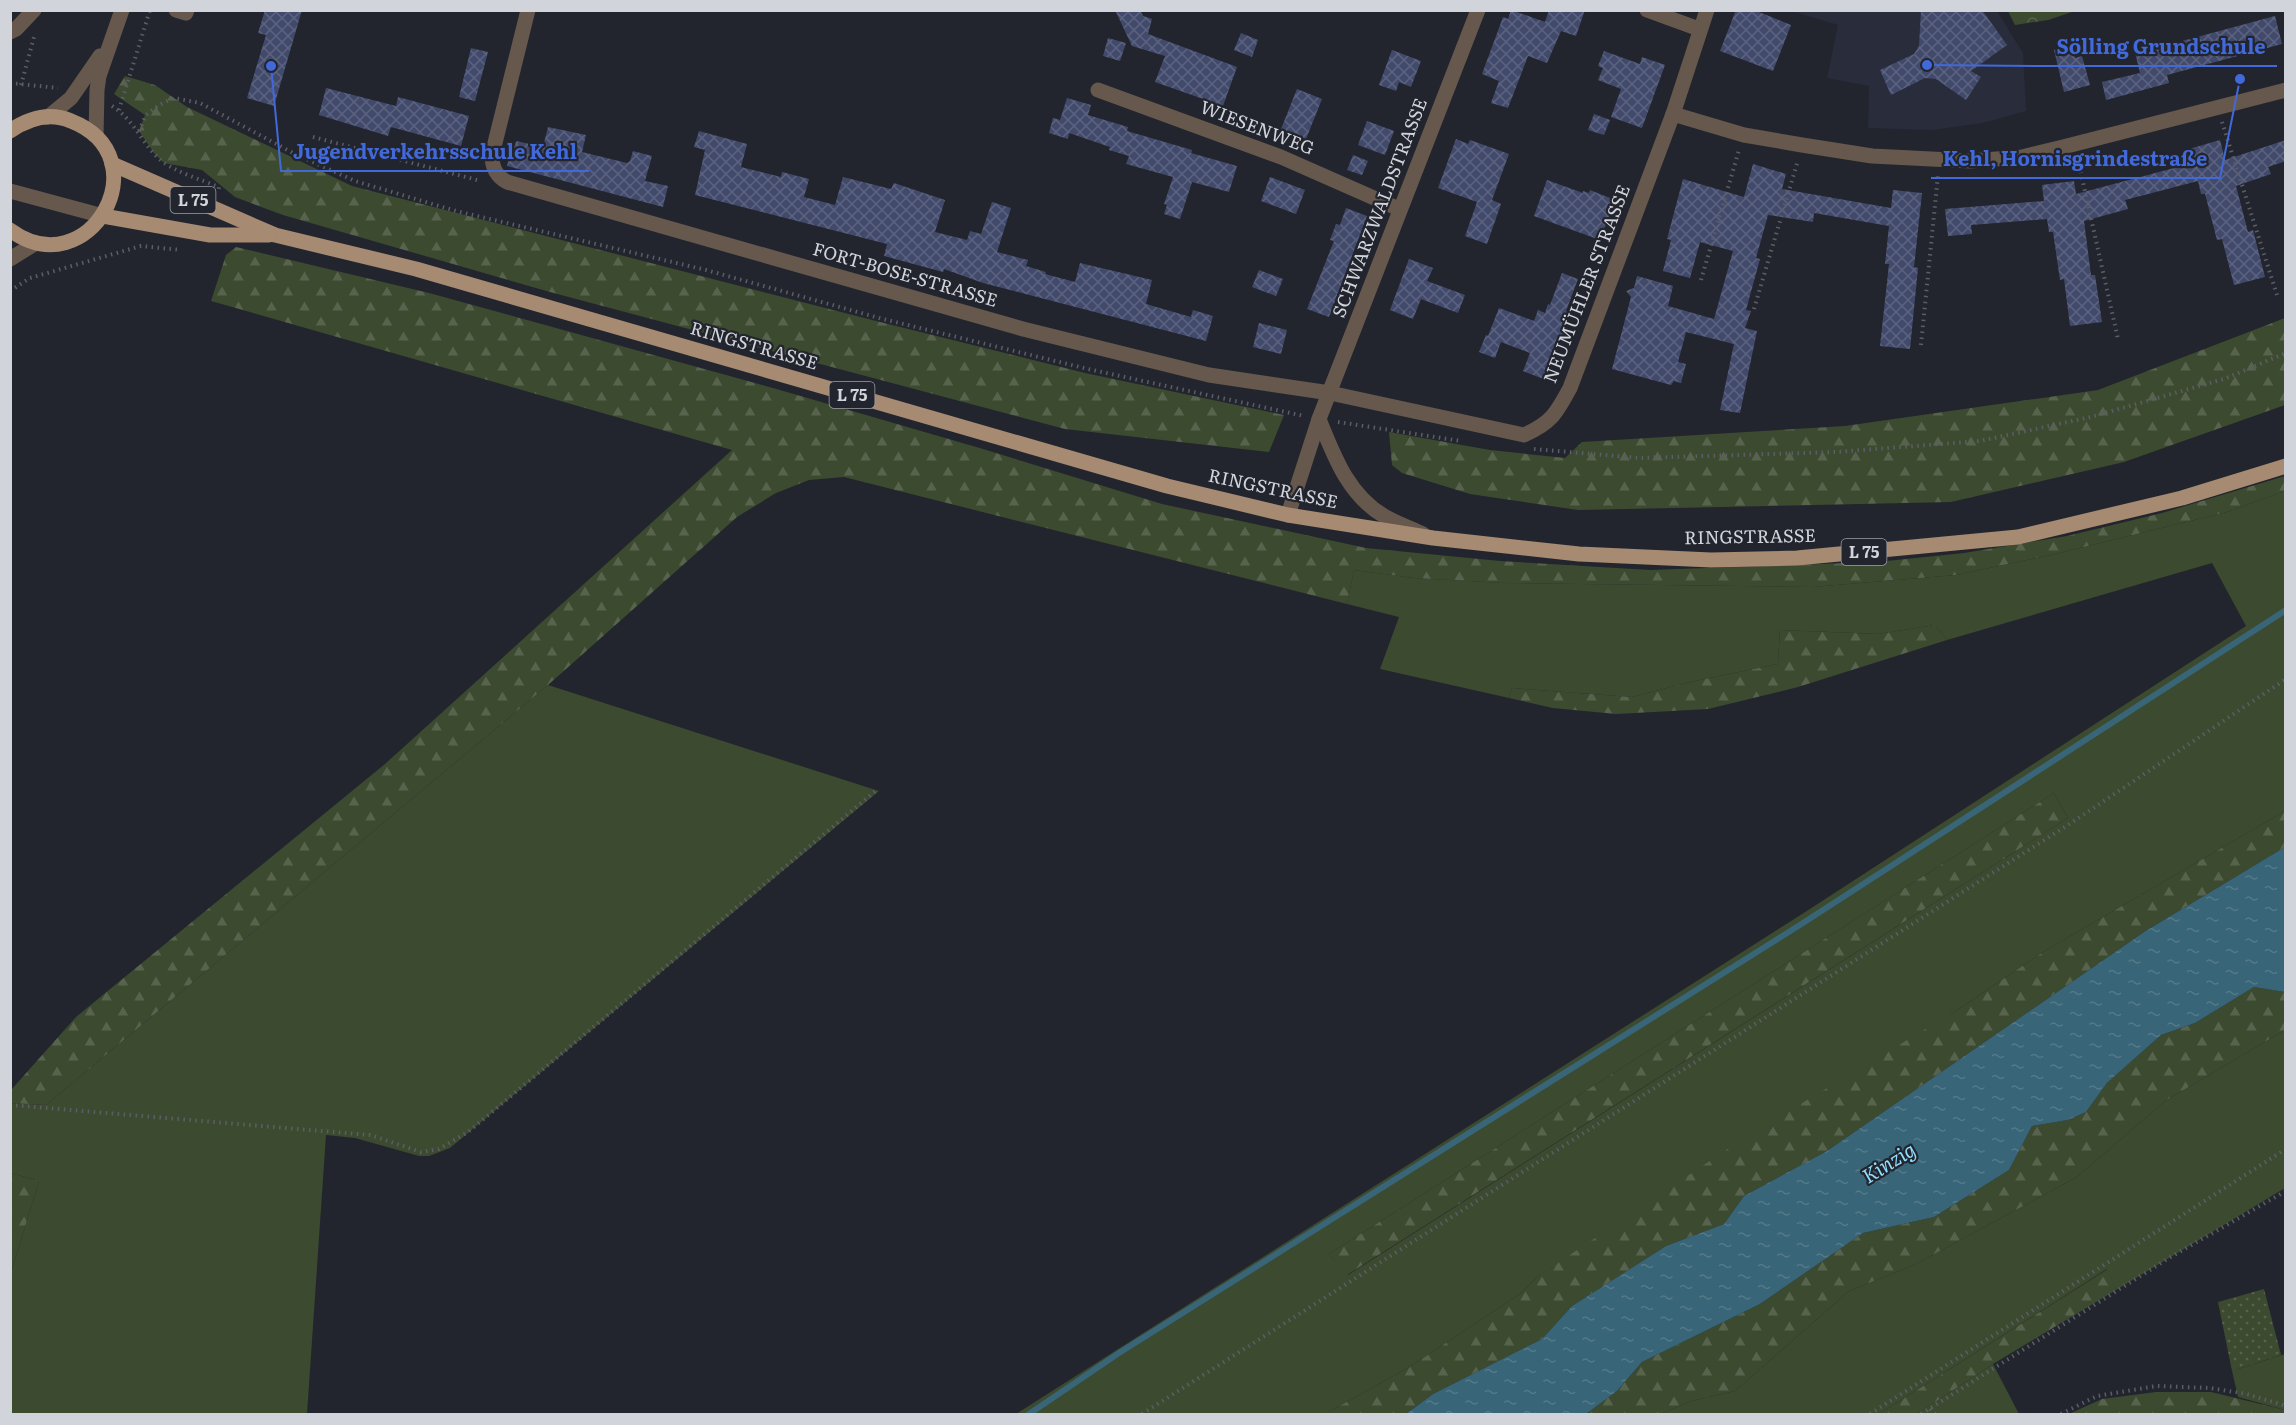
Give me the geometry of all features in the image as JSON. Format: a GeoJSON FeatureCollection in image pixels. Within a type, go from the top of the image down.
{"type":"FeatureCollection","features":[{"type":"Feature","properties":{"kind":"main road"},"geometry":{"type":"LineString","coordinates":[[10,131],[33,119],[48,117],[65,118],[82,125],[96,136],[106,149],[112,164],[114,181],[111,199],[104,216],[81,236],[66,242],[36,243],[10,230]]}},
{"type":"Feature","properties":{"kind":"main road","name":"RINGSTRASSE"},"geometry":{"type":"LineString","coordinates":[[112,164],[275,235],[416,269],[1167,486],[1288,515],[1433,538],[1601,555],[1711,560],[1797,558],[2019,537],[2182,498],[2286,466]]}},
{"type":"Feature","properties":{"kind":"main road","name":"RINGSTRASSE"},"geometry":{"type":"LineString","coordinates":[[104,216],[210,235],[275,235]]}},
{"type":"Feature","properties":{"kind":"street"},"geometry":{"type":"LineString","coordinates":[[10,32],[16,29],[34,10]]}},
{"type":"Feature","properties":{"kind":"street"},"geometry":{"type":"LineString","coordinates":[[96,136],[97,90],[112,35],[122,10]]}},
{"type":"Feature","properties":{"kind":"street"},"geometry":{"type":"LineString","coordinates":[[176,10],[186,13],[187,10]]}},
{"type":"Feature","properties":{"kind":"street","name":"FORT-BOSE-STRASSE"},"geometry":{"type":"LineString","coordinates":[[528,10],[492,155],[492,167],[499,178],[507,182],[1000,322],[1209,375],[1329,393]]}},
{"type":"Feature","properties":{"kind":"street","name":"SCHWARZWALDSTRASSE"},"geometry":{"type":"LineString","coordinates":[[1288,515],[1319,419],[1399,208],[1478,10]]}},
{"type":"Feature","properties":{"kind":"street"},"geometry":{"type":"LineString","coordinates":[[1647,10],[1699,29]]}},
{"type":"Feature","properties":{"kind":"street","name":"NEUMÜHLER STRASSE"},"geometry":{"type":"LineString","coordinates":[[1329,393],[1524,435],[1543,427],[1558,410],[1570,388],[1673,114],[1707,10]]}},
{"type":"Feature","properties":{"kind":"street"},"geometry":{"type":"LineString","coordinates":[[48,117],[71,98],[112,35]]}},
{"type":"Feature","properties":{"kind":"street","name":"WIESENWEG"},"geometry":{"type":"LineString","coordinates":[[1098,90],[1281,157],[1399,208]]}},
{"type":"Feature","properties":{"kind":"street"},"geometry":{"type":"LineString","coordinates":[[1673,114],[1744,135],[1802,145],[1872,156],[1971,161],[2022,157],[2286,90]]}},
{"type":"Feature","properties":{"kind":"street"},"geometry":{"type":"LineString","coordinates":[[10,191],[104,216]]}},
{"type":"Feature","properties":{"kind":"street"},"geometry":{"type":"LineString","coordinates":[[10,259],[36,243]]}},
{"type":"Feature","properties":{"kind":"street"},"geometry":{"type":"LineString","coordinates":[[1319,419],[1350,487],[1382,516],[1433,538]]}},
{"type":"Feature","properties":{"kind":"path"},"geometry":{"type":"LineString","coordinates":[[150,10],[119,110],[164,163],[219,187]]}},
{"type":"Feature","properties":{"kind":"path"},"geometry":{"type":"LineString","coordinates":[[10,83],[21,85],[35,32]]}},
{"type":"Feature","properties":{"kind":"path"},"geometry":{"type":"LineString","coordinates":[[139,131],[146,115],[159,105],[174,98],[200,103],[295,154],[354,181],[456,211],[706,270],[883,319],[1088,369],[1319,419],[1470,443]]}},
{"type":"Feature","properties":{"kind":"path"},"geometry":{"type":"LineString","coordinates":[[2217,108],[2277,295]]}},
{"type":"Feature","properties":{"kind":"path"},"geometry":{"type":"LineString","coordinates":[[1701,280],[1744,135]]}},
{"type":"Feature","properties":{"kind":"path"},"geometry":{"type":"LineString","coordinates":[[313,137],[482,182]]}},
{"type":"Feature","properties":{"kind":"path"},"geometry":{"type":"LineString","coordinates":[[2075,144],[2118,339]]}},
{"type":"Feature","properties":{"kind":"path"},"geometry":{"type":"LineString","coordinates":[[1754,309],[1802,145]]}},
{"type":"Feature","properties":{"kind":"path"},"geometry":{"type":"LineString","coordinates":[[1921,345],[1940,160]]}},
{"type":"Feature","properties":{"kind":"path"},"geometry":{"type":"LineString","coordinates":[[10,291],[30,278],[141,246],[188,250]]}},
{"type":"Feature","properties":{"kind":"path"},"geometry":{"type":"LineString","coordinates":[[1527,449],[1640,458],[1836,452],[1980,441],[2091,417],[2224,380],[2286,353]]}},
{"type":"Feature","properties":{"kind":"path"},"geometry":{"type":"LineString","coordinates":[[1142,1414],[2068,825],[2286,679]]}},
{"type":"Feature","properties":{"kind":"path"},"geometry":{"type":"LineString","coordinates":[[10,1105],[370,1135],[421,1152],[439,1149],[468,1132],[878,789]]}},
{"type":"Feature","properties":{"kind":"path"},"geometry":{"type":"LineString","coordinates":[[1870,1414],[2286,1149]]}},
{"type":"Feature","properties":{"kind":"path"},"geometry":{"type":"LineString","coordinates":[[1921,1414],[2159,1265],[2286,1191]]}},
{"type":"Feature","properties":{"kind":"path"},"geometry":{"type":"LineString","coordinates":[[2061,1414],[2097,1396],[2157,1386],[2210,1388],[2247,1394],[2286,1406]]}},
{"type":"Feature","properties":{"kind":"path"},"geometry":{"type":"LineString","coordinates":[[1929,1409],[1935,1414]]}},
{"type":"Feature","properties":{"kind":"shaded area"},"geometry":{"type":"Polygon","coordinates":[[[1791,11],[1997,11],[2023,53],[2026,111],[1983,123],[1933,130],[1868,128],[1869,86],[1827,78],[1838,25],[1791,11]]]}},
{"type":"Feature","properties":{"kind":"green space"},"geometry":{"type":"Polygon","coordinates":[[[2008,11],[2075,11],[2048,20],[2015,25],[2008,11]]]}},
{"type":"Feature","properties":{"kind":"green space"},"geometry":{"type":"Polygon","coordinates":[[[125,76],[155,85],[187,107],[352,186],[1085,373],[1284,415],[1269,452],[1065,429],[550,292],[283,215],[235,197],[202,170],[164,163],[139,131],[145,115],[114,94],[125,76]]]}},
{"type":"Feature","properties":{"kind":"green space"},"geometry":{"type":"Polygon","coordinates":[[[236,247],[429,293],[773,388],[1162,504],[1366,548],[1500,561],[1650,570],[1877,562],[1964,553],[2067,536],[2162,513],[2285,476],[2285,491],[2227,512],[2055,554],[1956,575],[1812,587],[1505,583],[1414,578],[1354,570],[1347,604],[844,477],[809,480],[776,493],[737,517],[548,685],[46,1105],[11,1103],[11,1090],[76,1017],[385,764],[732,450],[211,301],[226,255],[236,247]]]}},
{"type":"Feature","properties":{"kind":"green space"},"geometry":{"type":"Polygon","coordinates":[[[2285,318],[2285,405],[2124,462],[1951,502],[1578,510],[1470,494],[1402,473],[1392,465],[1389,432],[1490,450],[1565,458],[1582,442],[1845,426],[2098,390],[2285,318]]]}},
{"type":"Feature","properties":{"kind":"green space"},"geometry":{"type":"Polygon","coordinates":[[[2285,491],[2285,811],[2043,952],[1959,1009],[1537,1277],[1520,1294],[1411,1366],[1325,1414],[1016,1414],[1799,916],[2246,626],[2212,563],[1947,640],[1935,625],[1878,634],[1780,630],[1778,664],[1690,682],[1632,697],[1512,688],[1509,698],[1380,669],[1399,617],[1347,604],[1354,570],[1414,578],[1505,583],[1812,587],[1956,575],[2055,554],[2227,512],[2285,491]],[[2054,793],[1329,1254],[1348,1275],[2068,818],[2054,793]]]}},
{"type":"Feature","properties":{"kind":"green space"},"geometry":{"type":"Polygon","coordinates":[[[1935,625],[1947,640],[1798,687],[1708,709],[1616,714],[1553,708],[1509,698],[1512,688],[1632,697],[1690,682],[1778,664],[1780,630],[1878,634],[1935,625]]]}},
{"type":"Feature","properties":{"kind":"green space"},"geometry":{"type":"Polygon","coordinates":[[[548,685],[879,791],[450,1148],[429,1156],[419,1156],[355,1138],[326,1135],[307,1414],[11,1414],[11,1273],[39,1181],[11,1173],[10,1103],[46,1105],[548,685]]]}},
{"type":"Feature","properties":{"kind":"green space"},"geometry":{"type":"Polygon","coordinates":[[[2054,793],[2068,818],[1347,1275],[1329,1254],[2054,793]]]}},
{"type":"Feature","properties":{"kind":"green space"},"geometry":{"type":"Polygon","coordinates":[[[2285,811],[2285,847],[2144,932],[1827,1151],[1744,1196],[1724,1224],[1666,1246],[1572,1306],[1542,1339],[1433,1394],[1406,1414],[1325,1414],[1411,1366],[1520,1294],[1537,1277],[1744,1138],[1959,1009],[2043,952],[2285,811]]]}},
{"type":"Feature","properties":{"kind":"green space"},"geometry":{"type":"Polygon","coordinates":[[[2254,987],[2285,992],[2285,1030],[2165,1101],[2077,1177],[1914,1265],[1849,1291],[1735,1391],[1691,1401],[1660,1414],[1586,1414],[1617,1391],[1642,1362],[1760,1304],[1863,1233],[1934,1217],[2009,1170],[2032,1126],[2068,1120],[2086,1112],[2107,1083],[2161,1035],[2195,1023],[2254,987]]]}},
{"type":"Feature","properties":{"kind":"green space"},"geometry":{"type":"Polygon","coordinates":[[[2285,1030],[2285,1188],[2116,1290],[2107,1269],[1879,1414],[1660,1414],[1691,1401],[1735,1391],[1849,1291],[1914,1265],[2077,1177],[2165,1101],[2285,1030]]]}},
{"type":"Feature","properties":{"kind":"green space"},"geometry":{"type":"Polygon","coordinates":[[[10,1173],[39,1181],[11,1273],[10,1173]]]}},
{"type":"Feature","properties":{"kind":"green space"},"geometry":{"type":"Polygon","coordinates":[[[2108,1269],[2116,1290],[1993,1364],[1917,1414],[1879,1414],[2108,1269]]]}},
{"type":"Feature","properties":{"kind":"green space"},"geometry":{"type":"Polygon","coordinates":[[[2264,1289],[2281,1355],[2232,1371],[2218,1302],[2264,1289]]]}},
{"type":"Feature","properties":{"kind":"green space"},"geometry":{"type":"Polygon","coordinates":[[[2285,1354],[2285,1410],[2238,1397],[2232,1371],[2285,1354]]]}},
{"type":"Feature","properties":{"kind":"green space"},"geometry":{"type":"Polygon","coordinates":[[[1993,1364],[2019,1414],[1917,1414],[1993,1364]]]}},
{"type":"Feature","properties":{"kind":"green space"},"geometry":{"type":"Polygon","coordinates":[[[2156,1392],[2211,1392],[2285,1410],[2285,1414],[2069,1414],[2102,1399],[2156,1392]]]}},
{"type":"Feature","properties":{"kind":"water","name":"Kinzig"},"geometry":{"type":"Polygon","coordinates":[[[2285,847],[2285,992],[2254,987],[2195,1023],[2161,1035],[2107,1083],[2086,1112],[2068,1120],[2032,1126],[2009,1170],[1934,1217],[1863,1233],[1760,1304],[1642,1362],[1617,1391],[1586,1414],[1406,1414],[1433,1394],[1542,1339],[1572,1306],[1666,1246],[1724,1224],[1744,1196],[1827,1151],[2144,932],[2285,847]]]}},
{"type":"Feature","properties":{"kind":"building"},"geometry":{"type":"Polygon","coordinates":[[[265,10],[302,10],[274,106],[247,98],[266,35],[258,33],[265,10]]]}},
{"type":"Feature","properties":{"kind":"building"},"geometry":{"type":"Polygon","coordinates":[[[1115,10],[1140,10],[1143,16],[1152,19],[1148,34],[1237,67],[1223,106],[1155,82],[1165,56],[1132,46],[1115,10]]]}},
{"type":"Feature","properties":{"kind":"building"},"geometry":{"type":"Polygon","coordinates":[[[1511,10],[1545,22],[1549,10],[1585,10],[1576,36],[1561,31],[1547,63],[1528,56],[1508,108],[1491,103],[1499,81],[1482,74],[1503,17],[1508,19],[1511,10]]]}},
{"type":"Feature","properties":{"kind":"building"},"geometry":{"type":"Polygon","coordinates":[[[1736,10],[1754,10],[1791,25],[1773,71],[1720,51],[1736,10]]]}},
{"type":"Feature","properties":{"kind":"building"},"geometry":{"type":"Polygon","coordinates":[[[1921,10],[1982,10],[2007,45],[1971,71],[1981,77],[1966,100],[1936,79],[1925,78],[1891,95],[1880,70],[1914,54],[1919,46],[1921,10]]]}},
{"type":"Feature","properties":{"kind":"building"},"geometry":{"type":"Polygon","coordinates":[[[2275,16],[2282,44],[2167,75],[2169,83],[2106,100],[2102,82],[2140,73],[2135,52],[2275,16]]]}},
{"type":"Feature","properties":{"kind":"building"},"geometry":{"type":"Polygon","coordinates":[[[1241,33],[1258,40],[1252,57],[1234,50],[1241,33]]]}},
{"type":"Feature","properties":{"kind":"building"},"geometry":{"type":"Polygon","coordinates":[[[1108,38],[1126,43],[1120,61],[1103,56],[1108,38]]]}},
{"type":"Feature","properties":{"kind":"building"},"geometry":{"type":"Polygon","coordinates":[[[2072,45],[2075,58],[2082,56],[2090,85],[2064,92],[2054,50],[2072,45]]]}},
{"type":"Feature","properties":{"kind":"building"},"geometry":{"type":"Polygon","coordinates":[[[471,48],[488,52],[475,101],[459,97],[471,48]]]}},
{"type":"Feature","properties":{"kind":"building"},"geometry":{"type":"Polygon","coordinates":[[[1392,50],[1421,61],[1411,87],[1399,82],[1396,91],[1379,85],[1392,50]]]}},
{"type":"Feature","properties":{"kind":"building"},"geometry":{"type":"Polygon","coordinates":[[[1604,51],[1640,64],[1642,57],[1665,65],[1642,128],[1611,117],[1621,89],[1598,80],[1603,68],[1598,66],[1604,51]]]}},
{"type":"Feature","properties":{"kind":"building"},"geometry":{"type":"Polygon","coordinates":[[[326,88],[396,106],[398,97],[469,116],[461,146],[391,127],[388,136],[319,115],[326,88]]]}},
{"type":"Feature","properties":{"kind":"building"},"geometry":{"type":"Polygon","coordinates":[[[1297,89],[1322,99],[1306,139],[1281,129],[1297,89]]]}},
{"type":"Feature","properties":{"kind":"building"},"geometry":{"type":"Polygon","coordinates":[[[1067,98],[1091,105],[1088,115],[1128,127],[1127,131],[1237,166],[1229,192],[1192,182],[1180,219],[1164,214],[1167,205],[1164,204],[1173,177],[1126,164],[1129,156],[1109,150],[1110,147],[1069,133],[1068,139],[1049,133],[1053,118],[1060,120],[1067,98]]]}},
{"type":"Feature","properties":{"kind":"building"},"geometry":{"type":"Polygon","coordinates":[[[1594,114],[1610,120],[1604,135],[1588,130],[1594,114]]]}},
{"type":"Feature","properties":{"kind":"building"},"geometry":{"type":"Polygon","coordinates":[[[1367,121],[1394,131],[1385,155],[1358,145],[1367,121]]]}},
{"type":"Feature","properties":{"kind":"building"},"geometry":{"type":"Polygon","coordinates":[[[548,127],[586,135],[582,152],[627,163],[633,151],[652,156],[645,181],[668,186],[663,207],[507,166],[512,145],[515,146],[516,141],[543,147],[548,127]]]}},
{"type":"Feature","properties":{"kind":"building"},"geometry":{"type":"Polygon","coordinates":[[[699,131],[747,144],[741,167],[781,177],[782,172],[809,179],[804,197],[835,205],[843,177],[891,189],[894,183],[945,200],[935,232],[967,240],[970,231],[981,234],[992,202],[1011,208],[997,252],[1028,260],[1026,266],[1075,282],[1080,263],[1152,280],[1146,304],[1191,317],[1193,310],[1213,316],[1206,341],[983,283],[944,269],[943,272],[884,256],[887,244],[695,195],[705,150],[694,147],[699,131]]]}},
{"type":"Feature","properties":{"kind":"building"},"geometry":{"type":"Polygon","coordinates":[[[1456,139],[1468,144],[1470,140],[1509,154],[1492,200],[1501,204],[1487,244],[1465,236],[1477,202],[1438,188],[1456,139]]]}},
{"type":"Feature","properties":{"kind":"building"},"geometry":{"type":"Polygon","coordinates":[[[2220,140],[2225,160],[2286,140],[2286,161],[2268,167],[2271,174],[2236,186],[2248,232],[2253,230],[2265,277],[2234,285],[2222,239],[2217,240],[2205,194],[2201,194],[2198,181],[2125,200],[2128,209],[2084,221],[2091,275],[2095,275],[2102,322],[2070,326],[2064,279],[2060,280],[2053,232],[2049,232],[2047,219],[1971,225],[1972,234],[1948,236],[1945,209],[2044,201],[2042,185],[2074,181],[2076,194],[2193,163],[2189,149],[2220,140]]]}},
{"type":"Feature","properties":{"kind":"building"},"geometry":{"type":"Polygon","coordinates":[[[1353,155],[1368,161],[1362,175],[1347,170],[1353,155]]]}},
{"type":"Feature","properties":{"kind":"building"},"geometry":{"type":"Polygon","coordinates":[[[1753,164],[1786,174],[1782,189],[1891,208],[1893,190],[1922,193],[1914,267],[1918,268],[1910,349],[1880,346],[1889,264],[1885,264],[1889,226],[1814,213],[1813,222],[1768,215],[1756,258],[1760,259],[1746,310],[1751,311],[1745,328],[1757,331],[1740,413],[1720,410],[1734,344],[1686,332],[1678,362],[1686,364],[1681,383],[1674,381],[1671,385],[1612,369],[1631,297],[1626,291],[1634,288],[1637,276],[1673,286],[1668,306],[1714,319],[1733,251],[1700,242],[1690,278],[1663,271],[1671,240],[1667,239],[1683,179],[1744,197],[1753,164]]]}},
{"type":"Feature","properties":{"kind":"building"},"geometry":{"type":"Polygon","coordinates":[[[1270,177],[1305,190],[1296,214],[1261,201],[1270,177]]]}},
{"type":"Feature","properties":{"kind":"building"},"geometry":{"type":"Polygon","coordinates":[[[1547,180],[1583,193],[1583,191],[1589,193],[1590,190],[1615,200],[1600,240],[1534,216],[1547,180]]]}},
{"type":"Feature","properties":{"kind":"building"},"geometry":{"type":"Polygon","coordinates":[[[1346,208],[1367,216],[1329,317],[1307,309],[1334,241],[1330,240],[1336,224],[1340,225],[1346,208]]]}},
{"type":"Feature","properties":{"kind":"building"},"geometry":{"type":"Polygon","coordinates":[[[1409,259],[1433,268],[1427,281],[1465,295],[1458,313],[1421,299],[1413,319],[1390,310],[1409,259]]]}},
{"type":"Feature","properties":{"kind":"building"},"geometry":{"type":"Polygon","coordinates":[[[1259,270],[1283,279],[1276,296],[1252,287],[1259,270]]]}},
{"type":"Feature","properties":{"kind":"building"},"geometry":{"type":"Polygon","coordinates":[[[1562,273],[1578,279],[1566,311],[1571,313],[1546,380],[1523,371],[1530,353],[1501,342],[1495,358],[1479,352],[1499,308],[1534,321],[1538,310],[1545,313],[1548,304],[1550,305],[1562,273]]]}},
{"type":"Feature","properties":{"kind":"building"},"geometry":{"type":"Polygon","coordinates":[[[1259,323],[1287,330],[1281,354],[1253,347],[1259,323]]]}},
{"type":"Feature","properties":{"kind":"waterway"},"geometry":{"type":"LineString","coordinates":[[1029,1414],[1119,1353],[1803,923],[2286,610]]}},
{"type":"Feature","properties":{"kind":"place","name":"Sölling Grundschule"},"geometry":{"type":"Point","coordinates":[1927,65]}},
{"type":"Feature","properties":{"kind":"place","name":"Jugendverkehrsschule Kehl"},"geometry":{"type":"Point","coordinates":[271,66]}},
{"type":"Feature","properties":{"kind":"place","name":"Kehl, Hornisgrindestraße"},"geometry":{"type":"Point","coordinates":[2240,79]}}]}
